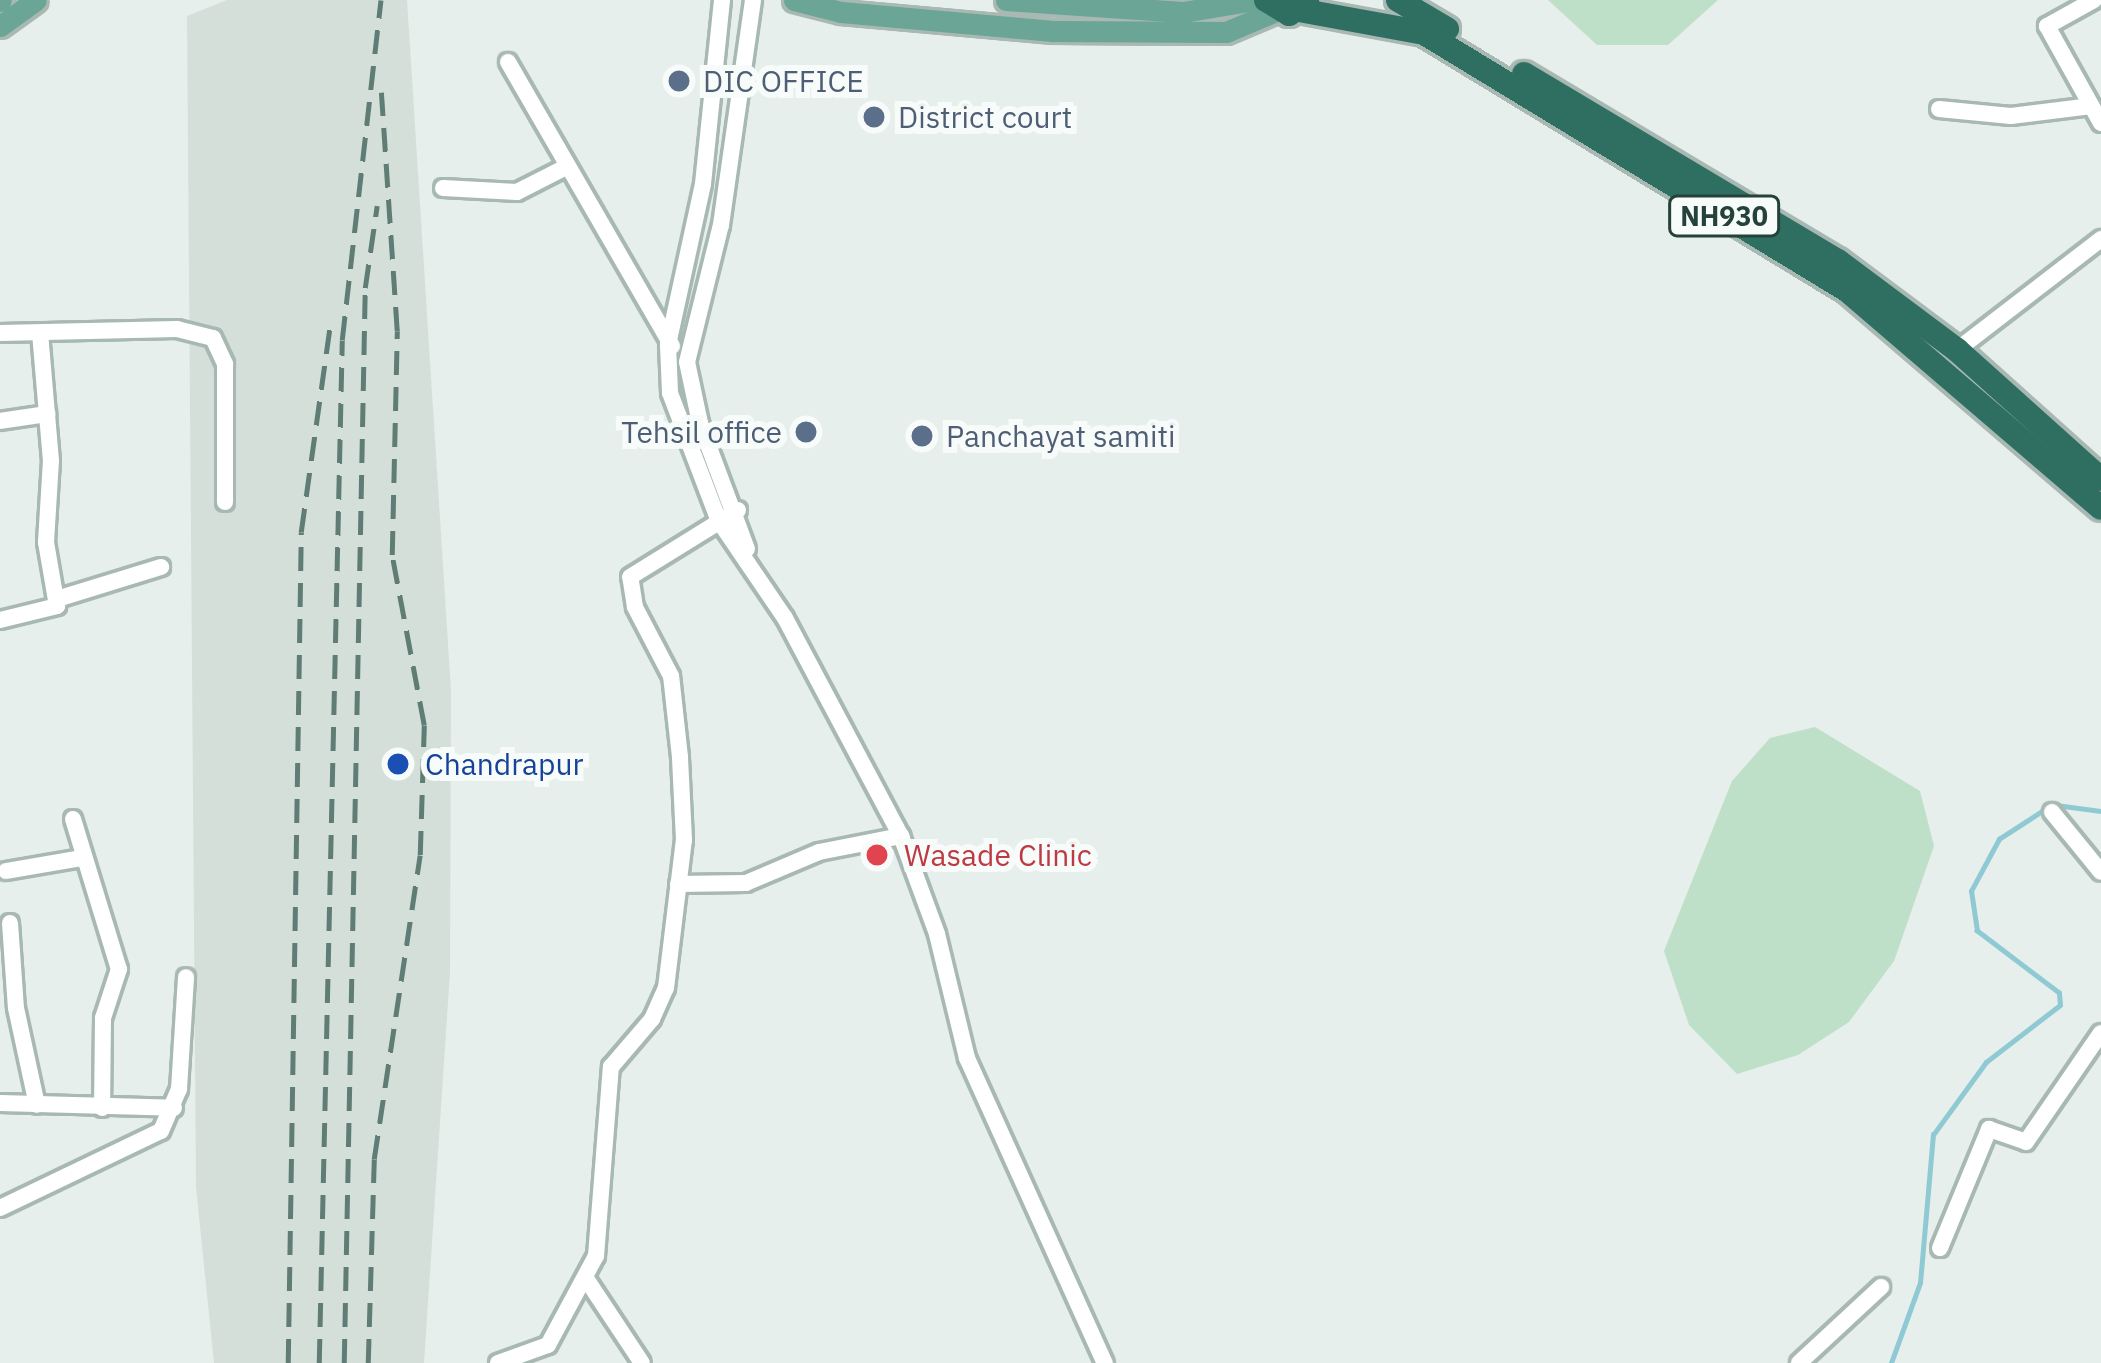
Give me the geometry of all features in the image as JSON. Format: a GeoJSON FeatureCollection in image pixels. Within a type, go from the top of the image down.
{"type":"FeatureCollection","features":[{"type":"Feature","properties":{"kind":"highway","name":"NH930"},"geometry":{"type":"LineString","coordinates":[[1397,0],[1838,261],[1957,350],[2101,478]]}},
{"type":"Feature","properties":{"kind":"highway","name":"NH930"},"geometry":{"type":"LineString","coordinates":[[1281,4],[1424,33],[1849,291],[2101,508]]}},
{"type":"Feature","properties":{"kind":"main road"},"geometry":{"type":"LineString","coordinates":[[0,26],[36,0]]}},
{"type":"Feature","properties":{"kind":"main road"},"geometry":{"type":"LineString","coordinates":[[794,0],[842,13],[1053,31],[1226,32],[1281,4]]}},
{"type":"Feature","properties":{"kind":"main road"},"geometry":{"type":"LineString","coordinates":[[1006,0],[1281,4]]}},
{"type":"Feature","properties":{"kind":"street"},"geometry":{"type":"LineString","coordinates":[[722,0],[703,184],[668,344],[679,423],[719,521],[749,556],[901,836],[937,934],[967,1058],[1105,1363]]}},
{"type":"Feature","properties":{"kind":"street"},"geometry":{"type":"LineString","coordinates":[[749,556],[738,510],[700,423],[690,350],[721,225],[753,0]]}},
{"type":"Feature","properties":{"kind":"street"},"geometry":{"type":"LineString","coordinates":[[2094,0],[2048,26],[2101,123]]}},
{"type":"Feature","properties":{"kind":"street"},"geometry":{"type":"LineString","coordinates":[[508,62],[668,344],[690,350]]}},
{"type":"Feature","properties":{"kind":"street"},"geometry":{"type":"LineString","coordinates":[[1940,109],[2012,116],[2091,106]]}},
{"type":"Feature","properties":{"kind":"street"},"geometry":{"type":"LineString","coordinates":[[443,188],[517,192],[568,166]]}},
{"type":"Feature","properties":{"kind":"street"},"geometry":{"type":"LineString","coordinates":[[1957,350],[2101,239]]}},
{"type":"Feature","properties":{"kind":"street"},"geometry":{"type":"LineString","coordinates":[[0,334],[177,329],[213,338],[225,364],[225,502]]}},
{"type":"Feature","properties":{"kind":"street"},"geometry":{"type":"LineString","coordinates":[[40,333],[46,414],[46,542],[57,599]]}},
{"type":"Feature","properties":{"kind":"street"},"geometry":{"type":"LineString","coordinates":[[0,421],[46,414]]}},
{"type":"Feature","properties":{"kind":"street"},"geometry":{"type":"LineString","coordinates":[[498,1363],[548,1345],[585,1276],[601,1240],[611,1067],[662,1003],[683,807],[671,676],[635,607],[630,577],[738,510]]}},
{"type":"Feature","properties":{"kind":"street"},"geometry":{"type":"LineString","coordinates":[[0,620],[34,616],[57,599],[161,567]]}},
{"type":"Feature","properties":{"kind":"street"},"geometry":{"type":"LineString","coordinates":[[2052,812],[2101,872]]}},
{"type":"Feature","properties":{"kind":"street"},"geometry":{"type":"LineString","coordinates":[[73,819],[119,969],[104,1018],[102,1108]]}},
{"type":"Feature","properties":{"kind":"street"},"geometry":{"type":"LineString","coordinates":[[678,884],[746,883],[819,852],[901,836]]}},
{"type":"Feature","properties":{"kind":"street"},"geometry":{"type":"LineString","coordinates":[[6,871],[82,858]]}},
{"type":"Feature","properties":{"kind":"street"},"geometry":{"type":"LineString","coordinates":[[10,923],[16,1012],[37,1105]]}},
{"type":"Feature","properties":{"kind":"street"},"geometry":{"type":"LineString","coordinates":[[0,1208],[150,1138],[174,1108],[186,977]]}},
{"type":"Feature","properties":{"kind":"street"},"geometry":{"type":"LineString","coordinates":[[1940,1248],[1989,1129],[2026,1142],[2101,1033]]}},
{"type":"Feature","properties":{"kind":"street"},"geometry":{"type":"LineString","coordinates":[[0,1103],[174,1108]]}},
{"type":"Feature","properties":{"kind":"street"},"geometry":{"type":"LineString","coordinates":[[585,1276],[642,1363]]}},
{"type":"Feature","properties":{"kind":"street"},"geometry":{"type":"LineString","coordinates":[[1799,1363],[1881,1287]]}},
{"type":"Feature","properties":{"kind":"street"},"geometry":{"type":"LineString","coordinates":[[548,1345],[562,1363]]}},
{"type":"Feature","properties":{"kind":"shaded area"},"geometry":{"type":"Polygon","coordinates":[[[227,0],[407,0],[451,691],[450,972],[424,1363],[214,1363],[196,1187],[187,16],[227,0]]]}},
{"type":"Feature","properties":{"kind":"green space"},"geometry":{"type":"Polygon","coordinates":[[[1548,0],[1718,0],[1668,45],[1597,45],[1548,0]]]}},
{"type":"Feature","properties":{"kind":"green space"},"geometry":{"type":"Polygon","coordinates":[[[1815,727],[1920,791],[1934,846],[1894,961],[1849,1022],[1798,1055],[1737,1074],[1689,1025],[1664,951],[1732,781],[1770,738],[1815,727]]]}},
{"type":"Feature","properties":{"kind":"waterway"},"geometry":{"type":"LineString","coordinates":[[2056,805],[2101,811]]}},
{"type":"Feature","properties":{"kind":"waterway"},"geometry":{"type":"LineString","coordinates":[[1891,1363],[1920,1283],[1933,1135],[1986,1062],[2060,1005],[2059,993],[1977,931],[1971,891],[1999,839],[2045,809]]}},
{"type":"Feature","properties":{"kind":"railway"},"geometry":{"type":"LineString","coordinates":[[319,1363],[342,340],[381,0]]}},
{"type":"Feature","properties":{"kind":"railway"},"geometry":{"type":"LineString","coordinates":[[368,1363],[374,1159],[420,855],[424,725],[392,555],[397,331],[381,93]]}},
{"type":"Feature","properties":{"kind":"railway"},"geometry":{"type":"LineString","coordinates":[[344,1363],[365,288],[377,206]]}},
{"type":"Feature","properties":{"kind":"railway"},"geometry":{"type":"LineString","coordinates":[[288,1363],[301,532],[330,325]]}},
{"type":"Feature","properties":{"kind":"place","name":"DIC OFFICE"},"geometry":{"type":"Point","coordinates":[679,81]}},
{"type":"Feature","properties":{"kind":"place","name":"District court"},"geometry":{"type":"Point","coordinates":[874,117]}},
{"type":"Feature","properties":{"kind":"place","name":"Tehsil office"},"geometry":{"type":"Point","coordinates":[806,432]}},
{"type":"Feature","properties":{"kind":"place","name":"Panchayat samiti"},"geometry":{"type":"Point","coordinates":[922,436]}},
{"type":"Feature","properties":{"kind":"place","name":"Chandrapur"},"geometry":{"type":"Point","coordinates":[398,764]}},
{"type":"Feature","properties":{"kind":"place","name":"Wasade Clinic"},"geometry":{"type":"Point","coordinates":[877,855]}}]}
